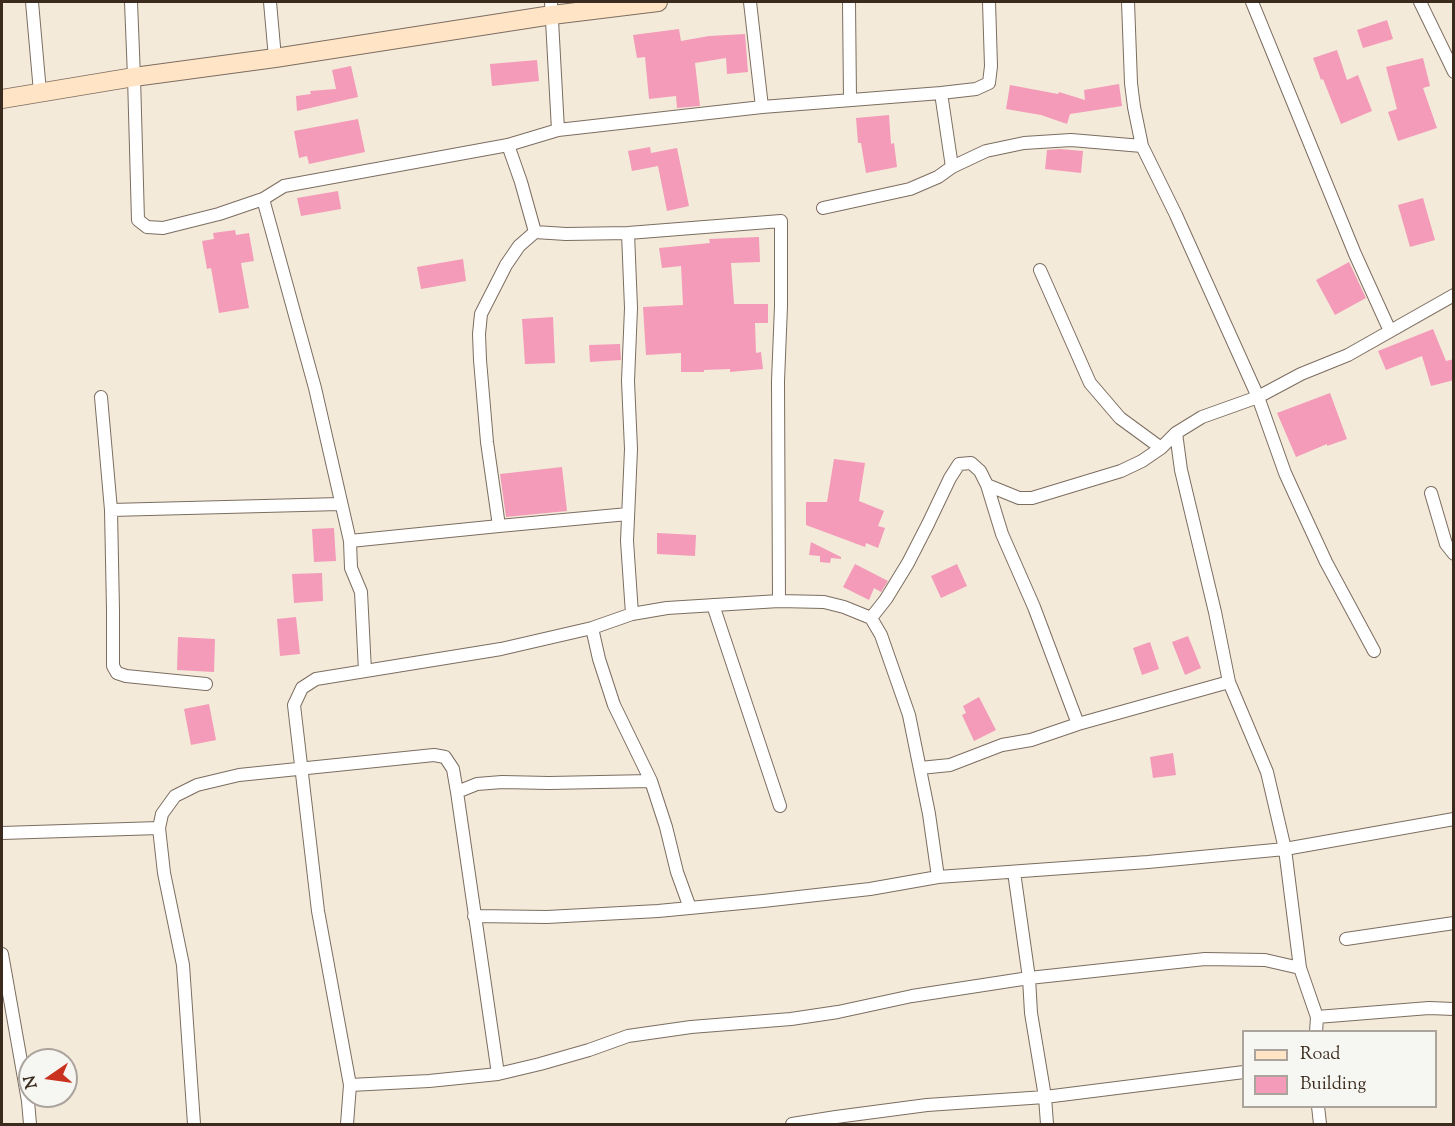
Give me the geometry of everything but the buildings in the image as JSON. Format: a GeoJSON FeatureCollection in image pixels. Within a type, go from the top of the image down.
{"type":"FeatureCollection","features":[{"type":"Feature","properties":{"kind":"street"},"geometry":{"type":"LineString","coordinates":[[32,2],[40,92]]}},
{"type":"Feature","properties":{"kind":"street"},"geometry":{"type":"LineString","coordinates":[[131,2],[138,220],[147,227],[163,228],[219,214],[263,199],[284,186],[508,146],[558,130],[762,107],[941,93],[976,88],[989,83],[991,66],[989,2]]}},
{"type":"Feature","properties":{"kind":"street"},"geometry":{"type":"LineString","coordinates":[[270,2],[275,58]]}},
{"type":"Feature","properties":{"kind":"street"},"geometry":{"type":"LineString","coordinates":[[2,99],[134,77],[275,58],[552,8],[658,2]]}},
{"type":"Feature","properties":{"kind":"street"},"geometry":{"type":"LineString","coordinates":[[750,2],[762,107]]}},
{"type":"Feature","properties":{"kind":"street"},"geometry":{"type":"LineString","coordinates":[[849,2],[850,99]]}},
{"type":"Feature","properties":{"kind":"street"},"geometry":{"type":"LineString","coordinates":[[1128,2],[1132,91],[1142,146],[1258,397],[1285,473],[1301,508],[1326,562],[1374,651]]}},
{"type":"Feature","properties":{"kind":"street"},"geometry":{"type":"LineString","coordinates":[[1252,2],[1354,254],[1390,331]]}},
{"type":"Feature","properties":{"kind":"street"},"geometry":{"type":"LineString","coordinates":[[1420,2],[1454,72]]}},
{"type":"Feature","properties":{"kind":"street"},"geometry":{"type":"LineString","coordinates":[[552,8],[558,130]]}},
{"type":"Feature","properties":{"kind":"street"},"geometry":{"type":"LineString","coordinates":[[941,93],[952,167]]}},
{"type":"Feature","properties":{"kind":"street"},"geometry":{"type":"LineString","coordinates":[[823,208],[910,189],[986,151],[1024,143],[1071,140],[1142,146]]}},
{"type":"Feature","properties":{"kind":"street"},"geometry":{"type":"LineString","coordinates":[[508,146],[535,232]]}},
{"type":"Feature","properties":{"kind":"street"},"geometry":{"type":"LineString","coordinates":[[263,199],[315,388],[350,541],[351,568],[361,592],[365,671]]}},
{"type":"Feature","properties":{"kind":"street"},"geometry":{"type":"LineString","coordinates":[[499,526],[487,442],[479,334],[481,314],[506,265],[519,246],[535,232],[628,233],[781,221],[778,601]]}},
{"type":"Feature","properties":{"kind":"street"},"geometry":{"type":"LineString","coordinates":[[628,233],[631,308],[628,381],[631,449],[628,563],[632,614]]}},
{"type":"Feature","properties":{"kind":"street"},"geometry":{"type":"LineString","coordinates":[[1040,270],[1090,383],[1120,418],[1161,448]]}},
{"type":"Feature","properties":{"kind":"street"},"geometry":{"type":"LineString","coordinates":[[987,485],[1019,498],[1032,498],[1121,471],[1161,448],[1176,433],[1202,417],[1258,397],[1301,374],[1348,355],[1454,295]]}},
{"type":"Feature","properties":{"kind":"street"},"geometry":{"type":"LineString","coordinates":[[101,397],[111,510],[113,666],[117,673],[126,676],[206,684]]}},
{"type":"Feature","properties":{"kind":"street"},"geometry":{"type":"LineString","coordinates":[[1176,433],[1180,470],[1210,590],[1229,682],[1267,772],[1285,849],[1300,968],[1317,1017],[1316,1030]]}},
{"type":"Feature","properties":{"kind":"street"},"geometry":{"type":"LineString","coordinates":[[871,618],[886,599],[908,563],[959,464],[971,463],[980,471],[987,485],[1002,534],[1034,607],[1078,724]]}},
{"type":"Feature","properties":{"kind":"street"},"geometry":{"type":"LineString","coordinates":[[1431,493],[1446,544],[1454,554]]}},
{"type":"Feature","properties":{"kind":"street"},"geometry":{"type":"LineString","coordinates":[[111,510],[340,504]]}},
{"type":"Feature","properties":{"kind":"street"},"geometry":{"type":"LineString","coordinates":[[350,541],[628,514]]}},
{"type":"Feature","properties":{"kind":"street"},"geometry":{"type":"LineString","coordinates":[[347,1125],[351,1085],[318,911],[294,705],[303,688],[316,679],[501,649],[592,628],[632,614],[667,608],[778,601],[824,602],[844,606],[871,618],[881,635],[909,715],[938,877]]}},
{"type":"Feature","properties":{"kind":"street"},"geometry":{"type":"LineString","coordinates":[[713,606],[780,806]]}},
{"type":"Feature","properties":{"kind":"street"},"geometry":{"type":"LineString","coordinates":[[592,628],[614,705],[651,781],[677,872],[690,908]]}},
{"type":"Feature","properties":{"kind":"street"},"geometry":{"type":"LineString","coordinates":[[920,768],[951,765],[1002,745],[1030,740],[1078,724],[1229,682]]}},
{"type":"Feature","properties":{"kind":"street"},"geometry":{"type":"LineString","coordinates":[[194,1125],[183,965],[164,873],[159,828],[162,814],[175,796],[198,785],[239,775],[434,754],[445,757],[453,769],[457,792],[498,1074]]}},
{"type":"Feature","properties":{"kind":"street"},"geometry":{"type":"LineString","coordinates":[[457,792],[477,784],[502,782],[651,781]]}},
{"type":"Feature","properties":{"kind":"street"},"geometry":{"type":"LineString","coordinates":[[474,916],[547,917],[763,901],[870,889],[938,877],[1148,862],[1285,849],[1454,819]]}},
{"type":"Feature","properties":{"kind":"street"},"geometry":{"type":"LineString","coordinates":[[2,833],[159,828]]}},
{"type":"Feature","properties":{"kind":"street"},"geometry":{"type":"LineString","coordinates":[[1014,872],[1029,978],[1030,1013],[1045,1097],[1047,1125]]}},
{"type":"Feature","properties":{"kind":"street"},"geometry":{"type":"LineString","coordinates":[[1346,939],[1454,923]]}},
{"type":"Feature","properties":{"kind":"street"},"geometry":{"type":"LineString","coordinates":[[2,954],[28,1101],[30,1125]]}},
{"type":"Feature","properties":{"kind":"street"},"geometry":{"type":"LineString","coordinates":[[351,1085],[429,1082],[498,1074],[570,1056],[628,1036],[691,1027],[791,1019],[838,1012],[912,996],[1029,978],[1205,959],[1265,960],[1300,968]]}},
{"type":"Feature","properties":{"kind":"street"},"geometry":{"type":"LineString","coordinates":[[1317,1017],[1429,1008],[1454,1009]]}},
{"type":"Feature","properties":{"kind":"street"},"geometry":{"type":"LineString","coordinates":[[792,1125],[927,1105],[1045,1097],[1242,1072]]}},
{"type":"Feature","properties":{"kind":"street"},"geometry":{"type":"LineString","coordinates":[[1318,1108],[1320,1125]]}}]}
